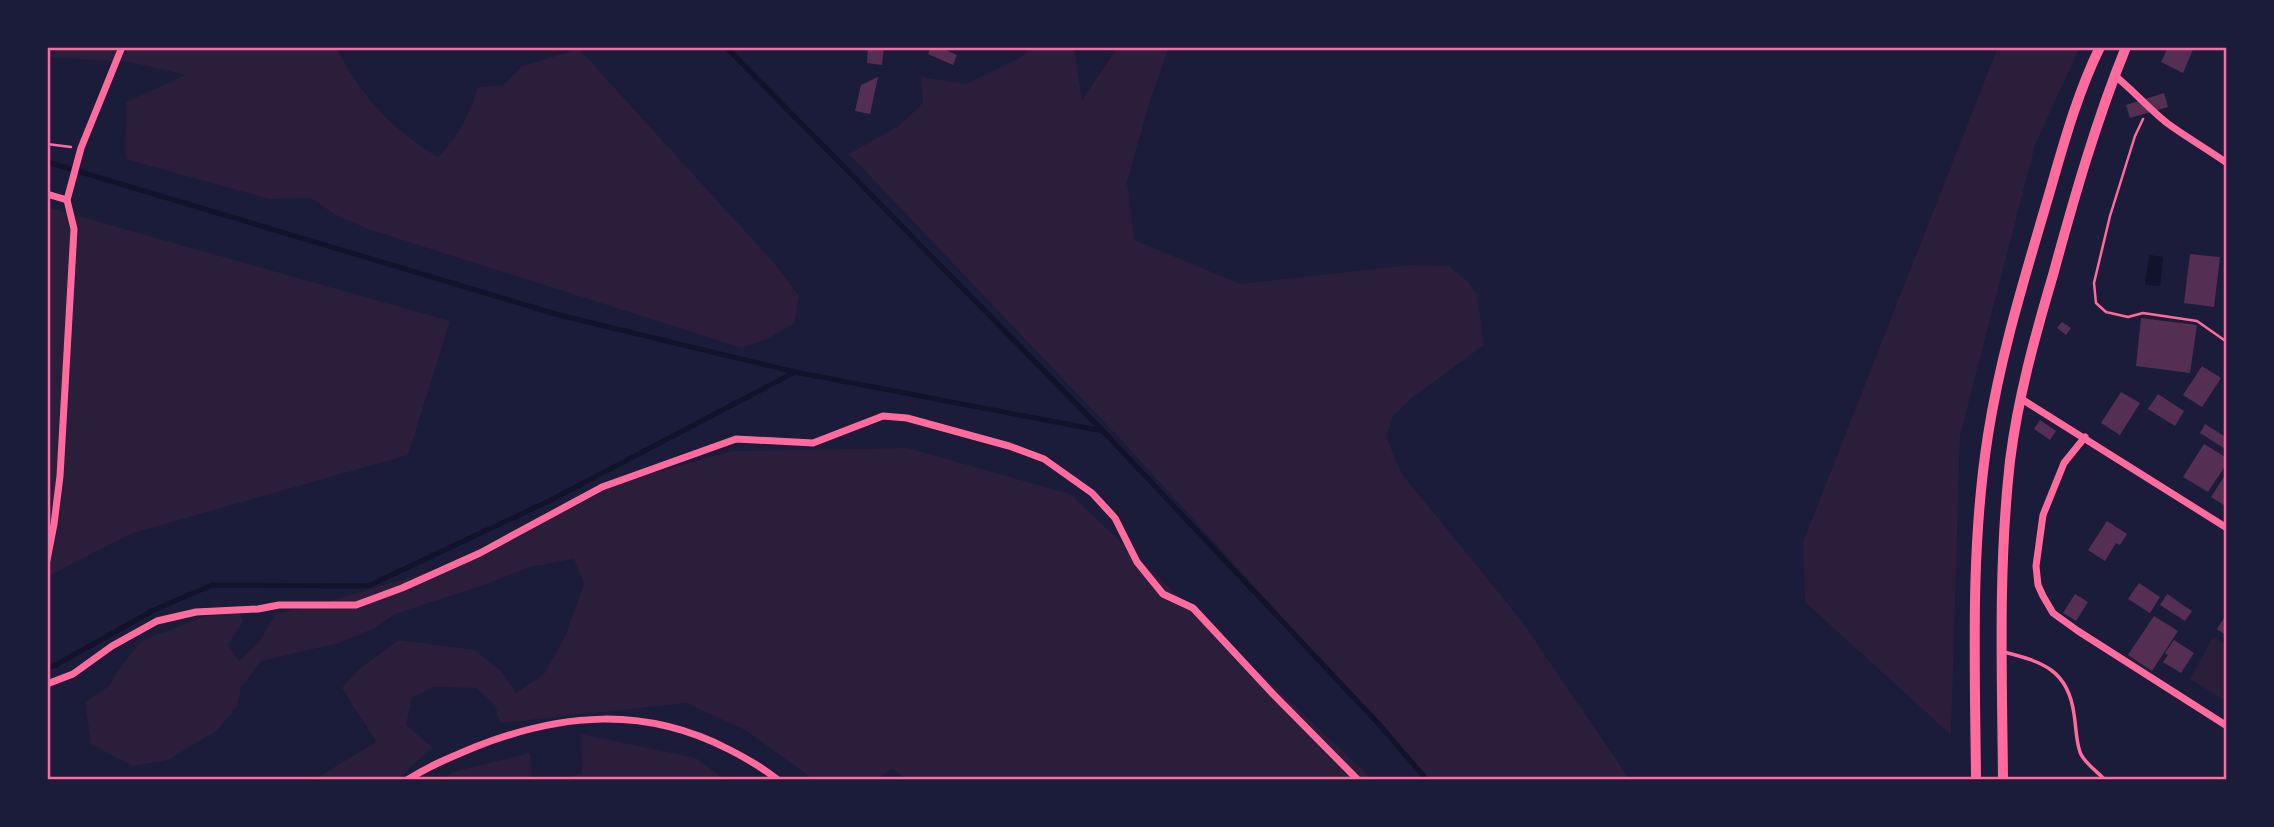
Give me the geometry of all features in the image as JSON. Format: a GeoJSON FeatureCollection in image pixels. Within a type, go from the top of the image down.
{"type":"FeatureCollection","features":[{"type":"Feature","properties":{"kind":"main road"},"geometry":{"type":"LineString","coordinates":[[1976,780],[1977,548],[1988,433],[2012,325],[2035,243],[2070,125],[2100,47]]}},
{"type":"Feature","properties":{"kind":"main road"},"geometry":{"type":"LineString","coordinates":[[2003,780],[2003,547],[2010,460],[2021,398],[2065,230],[2114,75],[2126,47]]}},
{"type":"Feature","properties":{"kind":"street"},"geometry":{"type":"LineString","coordinates":[[47,560],[60,476],[74,229],[67,200],[81,148],[122,47]]}},
{"type":"Feature","properties":{"kind":"street"},"geometry":{"type":"LineString","coordinates":[[2114,75],[2134,90],[2169,124],[2227,163]]}},
{"type":"Feature","properties":{"kind":"street"},"geometry":{"type":"LineString","coordinates":[[47,194],[67,200]]}},
{"type":"Feature","properties":{"kind":"street"},"geometry":{"type":"LineString","coordinates":[[2021,398],[2227,528]]}},
{"type":"Feature","properties":{"kind":"street"},"geometry":{"type":"LineString","coordinates":[[47,684],[73,674],[112,646],[157,621],[196,611],[258,609],[279,605],[356,605],[402,588],[480,553],[602,487],[644,471],[736,439],[813,443],[883,416],[907,418],[1009,446],[1044,459],[1092,493],[1115,518],[1137,562],[1163,594],[1194,608],[1273,694],[1359,780]]}},
{"type":"Feature","properties":{"kind":"street"},"geometry":{"type":"LineString","coordinates":[[2085,437],[2064,463],[2043,515],[2036,566],[2038,585],[2043,596],[2053,613],[2078,631],[2227,726]]}},
{"type":"Feature","properties":{"kind":"street"},"geometry":{"type":"LineString","coordinates":[[407,780],[427,767],[496,739],[552,724],[589,719],[641,720],[675,727],[711,740],[763,768],[778,780]]}},
{"type":"Feature","properties":{"kind":"lane"},"geometry":{"type":"LineString","coordinates":[[2002,651],[2040,662],[2058,674],[2067,688],[2073,708],[2080,753],[2105,780]]}},
{"type":"Feature","properties":{"kind":"path"},"geometry":{"type":"LineString","coordinates":[[2148,106],[2135,136],[2110,216],[2094,283],[2096,303],[2106,312],[2128,317],[2143,313],[2197,321],[2227,342]]}},
{"type":"Feature","properties":{"kind":"path"},"geometry":{"type":"LineString","coordinates":[[47,144],[81,148]]}},
{"type":"Feature","properties":{"kind":"shaded area"},"geometry":{"type":"Polygon","coordinates":[[[47,47],[336,47],[356,81],[391,123],[438,157],[462,125],[478,87],[503,85],[522,66],[579,49],[774,263],[799,296],[794,324],[767,339],[742,348],[368,229],[334,214],[311,198],[270,199],[125,159],[126,102],[186,75],[129,62],[47,57],[47,47]]]}},
{"type":"Feature","properties":{"kind":"shaded area"},"geometry":{"type":"Polygon","coordinates":[[[1033,47],[1074,47],[1082,100],[1118,47],[1169,47],[1149,104],[1127,182],[1134,240],[1241,284],[1410,265],[1449,266],[1468,282],[1477,294],[1484,345],[1409,400],[1393,416],[1386,437],[1402,474],[1521,620],[1630,780],[1430,780],[1125,444],[849,154],[900,125],[923,103],[921,77],[966,84],[1018,59],[1033,47]]]}},
{"type":"Feature","properties":{"kind":"shaded area"},"geometry":{"type":"Polygon","coordinates":[[[1998,47],[2080,47],[2035,145],[1960,436],[1951,735],[1805,602],[1803,542],[1998,47]]]}},
{"type":"Feature","properties":{"kind":"shaded area"},"geometry":{"type":"Polygon","coordinates":[[[47,207],[450,321],[408,455],[130,534],[47,577],[47,207]]]}},
{"type":"Feature","properties":{"kind":"shaded area"},"geometry":{"type":"Polygon","coordinates":[[[2149,255],[2163,257],[2160,286],[2145,285],[2149,255]]]}},
{"type":"Feature","properties":{"kind":"shaded area"},"geometry":{"type":"Polygon","coordinates":[[[908,448],[1070,494],[1373,780],[908,780],[893,769],[874,780],[814,780],[747,731],[686,703],[500,723],[495,705],[476,688],[434,687],[412,698],[406,725],[432,747],[397,780],[313,780],[376,742],[342,688],[359,669],[399,640],[475,650],[501,671],[516,693],[545,673],[566,634],[584,584],[574,559],[530,567],[395,614],[375,628],[339,643],[261,661],[241,688],[237,707],[216,731],[168,760],[132,766],[91,744],[85,702],[108,687],[143,640],[207,616],[239,613],[243,621],[228,645],[239,661],[258,643],[276,614],[320,604],[462,562],[602,487],[732,451],[908,448]]]}},
{"type":"Feature","properties":{"kind":"shaded area"},"geometry":{"type":"Polygon","coordinates":[[[2213,637],[2227,645],[2227,702],[2190,679],[2213,637]]]}},
{"type":"Feature","properties":{"kind":"shaded area"},"geometry":{"type":"Polygon","coordinates":[[[581,734],[696,758],[725,780],[559,780],[582,773],[581,734]]]}},
{"type":"Feature","properties":{"kind":"shaded area"},"geometry":{"type":"Polygon","coordinates":[[[530,753],[532,780],[442,780],[452,772],[530,753]]]}},
{"type":"Feature","properties":{"kind":"building"},"geometry":{"type":"Polygon","coordinates":[[[868,47],[884,47],[882,65],[867,63],[868,47]]]}},
{"type":"Feature","properties":{"kind":"building"},"geometry":{"type":"Polygon","coordinates":[[[931,47],[939,47],[957,55],[953,65],[928,54],[931,47]]]}},
{"type":"Feature","properties":{"kind":"building"},"geometry":{"type":"Polygon","coordinates":[[[2168,47],[2194,47],[2183,73],[2161,62],[2168,47]]]}},
{"type":"Feature","properties":{"kind":"building"},"geometry":{"type":"Polygon","coordinates":[[[878,77],[870,114],[855,111],[861,85],[878,77]]]}},
{"type":"Feature","properties":{"kind":"building"},"geometry":{"type":"Polygon","coordinates":[[[2164,93],[2168,107],[2130,118],[2126,105],[2164,93]]]}},
{"type":"Feature","properties":{"kind":"building"},"geometry":{"type":"Polygon","coordinates":[[[2190,254],[2220,257],[2214,307],[2184,303],[2190,254]]]}},
{"type":"Feature","properties":{"kind":"building"},"geometry":{"type":"Polygon","coordinates":[[[2141,318],[2197,325],[2190,373],[2136,366],[2141,318]]]}},
{"type":"Feature","properties":{"kind":"building"},"geometry":{"type":"Polygon","coordinates":[[[2062,322],[2071,328],[2066,335],[2057,328],[2062,322]]]}},
{"type":"Feature","properties":{"kind":"building"},"geometry":{"type":"Polygon","coordinates":[[[2202,366],[2221,378],[2202,407],[2183,395],[2202,366]]]}},
{"type":"Feature","properties":{"kind":"building"},"geometry":{"type":"Polygon","coordinates":[[[2121,392],[2140,403],[2120,435],[2101,423],[2121,392]]]}},
{"type":"Feature","properties":{"kind":"building"},"geometry":{"type":"Polygon","coordinates":[[[2158,394],[2184,411],[2175,426],[2148,409],[2158,394]]]}},
{"type":"Feature","properties":{"kind":"building"},"geometry":{"type":"Polygon","coordinates":[[[2040,420],[2056,431],[2050,440],[2034,429],[2040,420]]]}},
{"type":"Feature","properties":{"kind":"building"},"geometry":{"type":"Polygon","coordinates":[[[2205,424],[2227,438],[2227,450],[2200,433],[2205,424]]]}},
{"type":"Feature","properties":{"kind":"building"},"geometry":{"type":"Polygon","coordinates":[[[2204,444],[2227,458],[2227,463],[2208,492],[2183,477],[2204,444]]]}},
{"type":"Feature","properties":{"kind":"building"},"geometry":{"type":"Polygon","coordinates":[[[2227,472],[2227,507],[2211,497],[2227,472]]]}},
{"type":"Feature","properties":{"kind":"building"},"geometry":{"type":"Polygon","coordinates":[[[2107,521],[2127,534],[2120,545],[2116,543],[2105,561],[2088,550],[2107,521]]]}},
{"type":"Feature","properties":{"kind":"building"},"geometry":{"type":"Polygon","coordinates":[[[2139,583],[2160,597],[2150,613],[2128,599],[2139,583]]]}},
{"type":"Feature","properties":{"kind":"building"},"geometry":{"type":"Polygon","coordinates":[[[2075,594],[2088,602],[2076,621],[2063,613],[2075,594]]]}},
{"type":"Feature","properties":{"kind":"building"},"geometry":{"type":"Polygon","coordinates":[[[2167,594],[2192,611],[2185,621],[2160,605],[2167,594]]]}},
{"type":"Feature","properties":{"kind":"building"},"geometry":{"type":"Polygon","coordinates":[[[2154,616],[2178,631],[2152,671],[2128,655],[2154,616]]]}},
{"type":"Feature","properties":{"kind":"building"},"geometry":{"type":"Polygon","coordinates":[[[2224,618],[2227,619],[2227,636],[2217,629],[2224,618]]]}},
{"type":"Feature","properties":{"kind":"building"},"geometry":{"type":"Polygon","coordinates":[[[2174,640],[2194,653],[2181,673],[2163,662],[2168,655],[2165,653],[2174,640]]]}},
{"type":"Feature","properties":{"kind":"waterway"},"geometry":{"type":"LineString","coordinates":[[726,47],[1103,431],[1378,723],[1427,780]]}},
{"type":"Feature","properties":{"kind":"waterway"},"geometry":{"type":"LineString","coordinates":[[47,162],[559,315],[795,372]]}},
{"type":"Feature","properties":{"kind":"waterway"},"geometry":{"type":"LineString","coordinates":[[47,667],[54,666],[154,610],[212,585],[368,586],[549,501],[795,372],[1103,431]]}}]}
